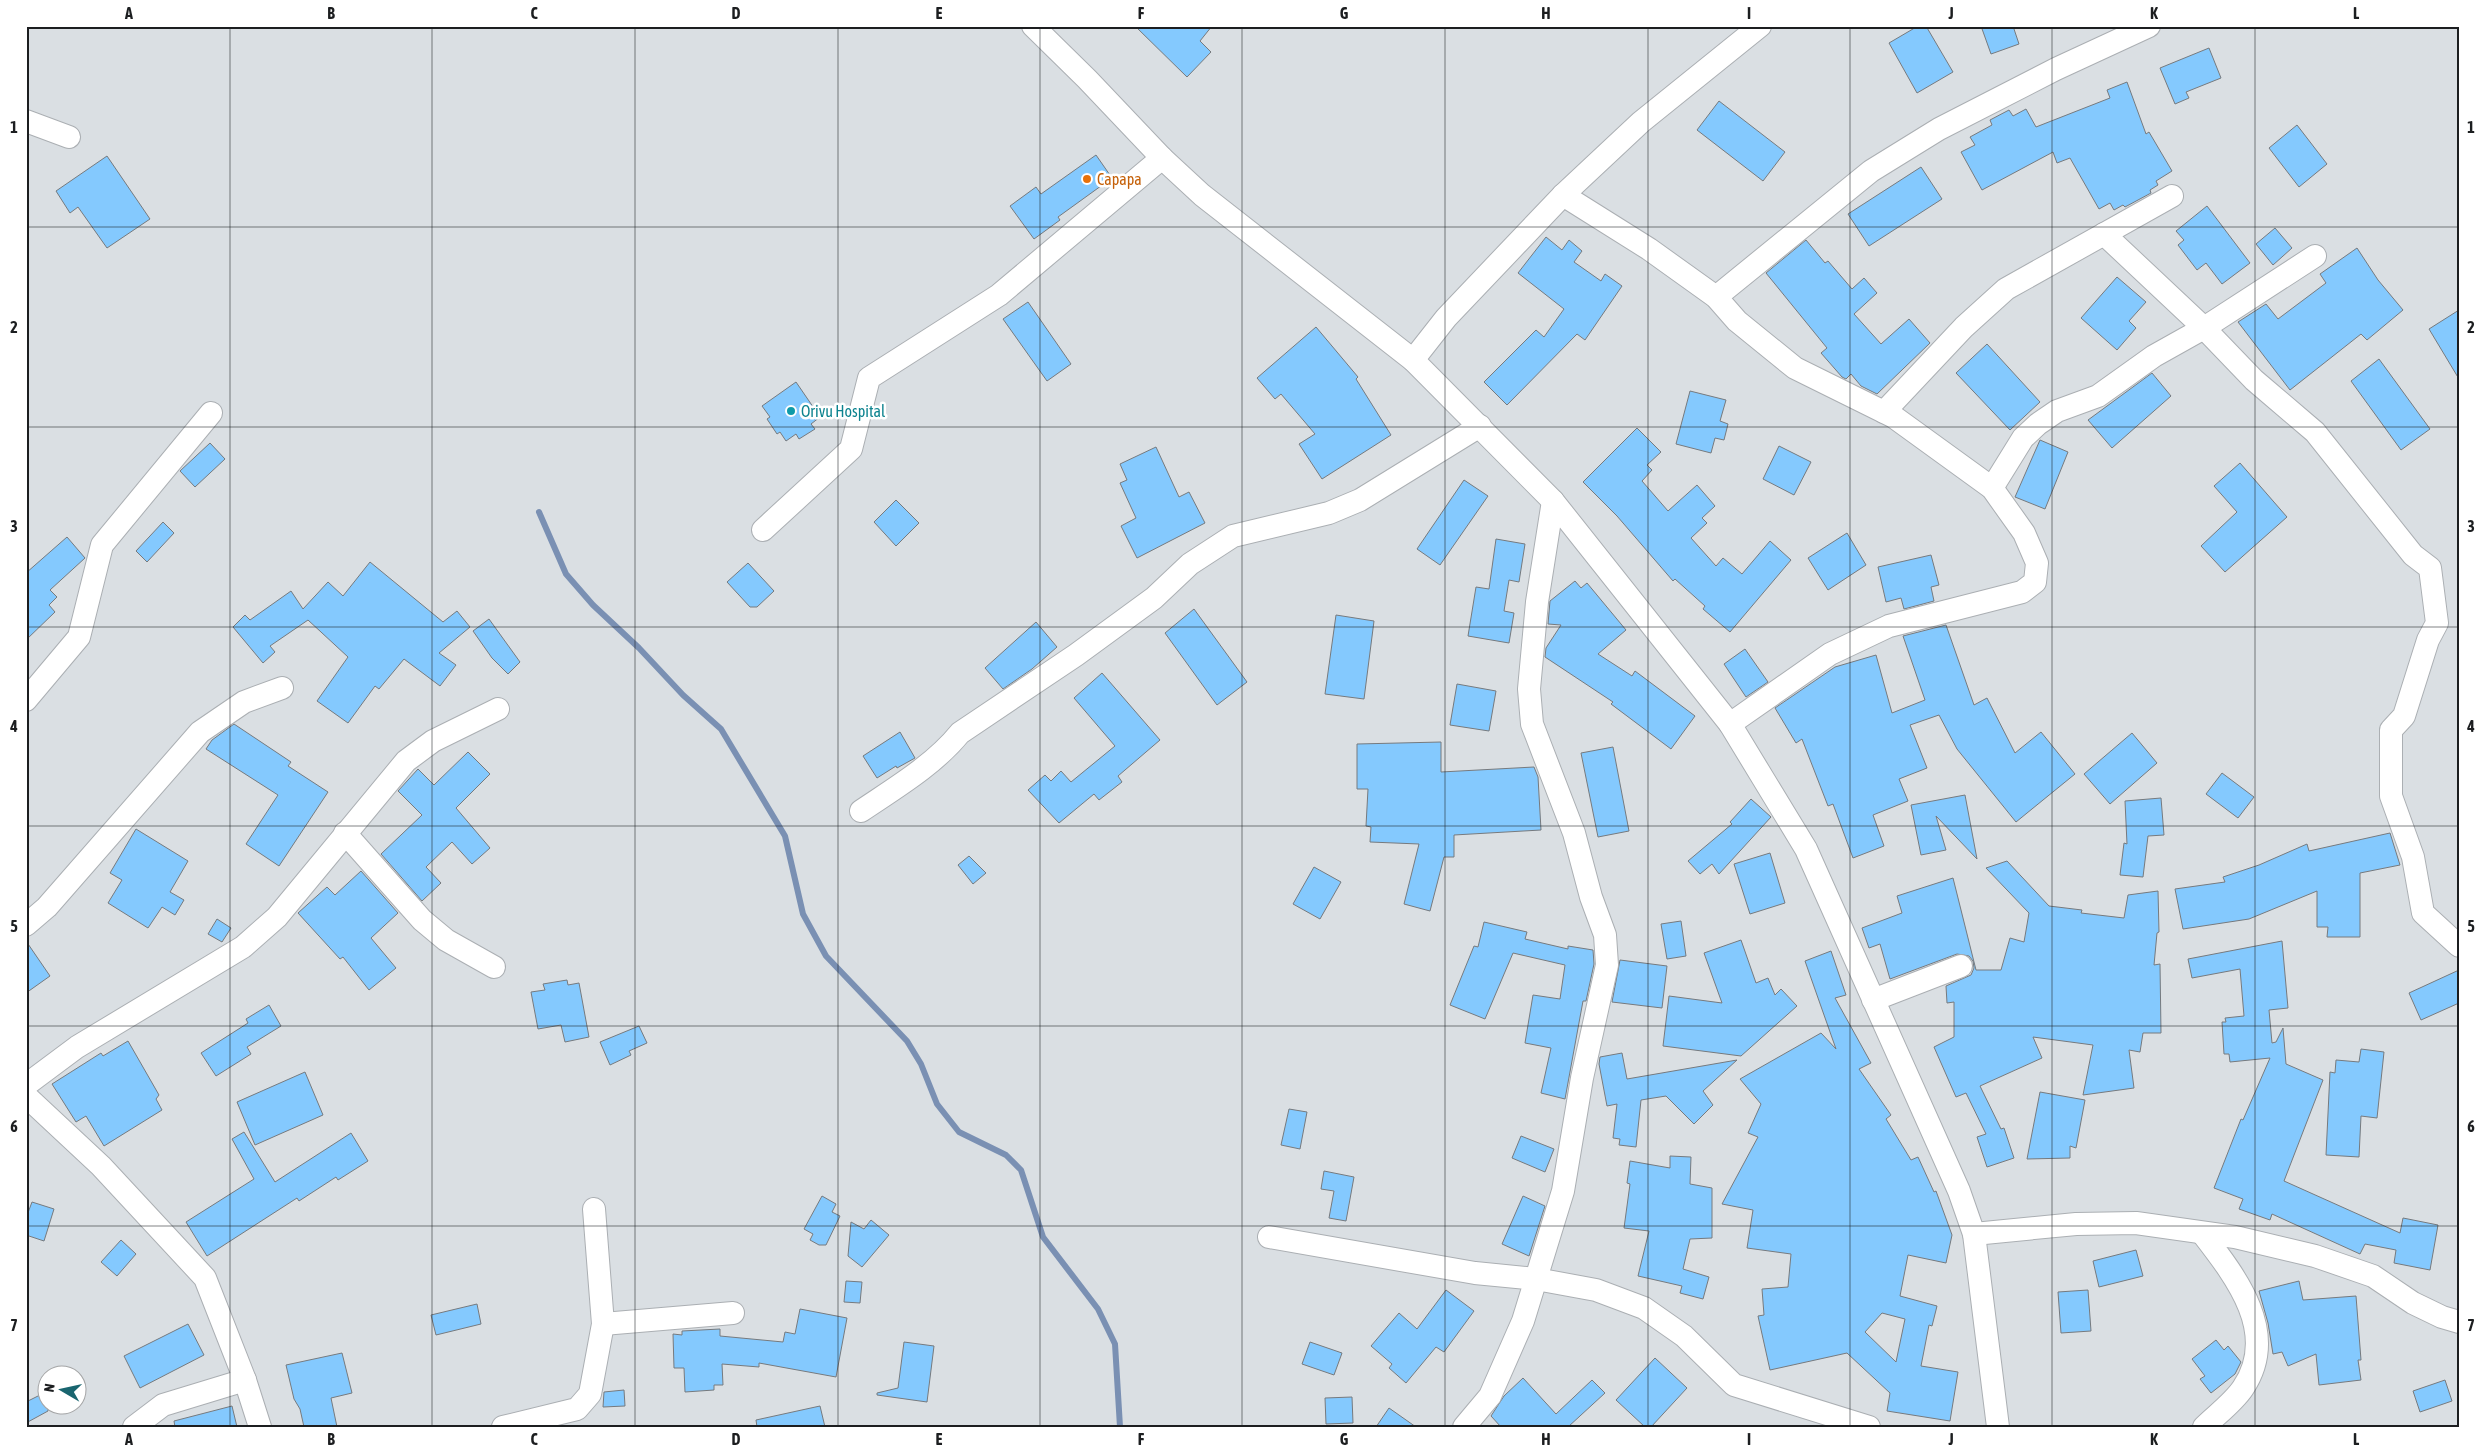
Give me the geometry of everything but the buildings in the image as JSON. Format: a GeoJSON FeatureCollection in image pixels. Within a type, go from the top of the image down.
{"type":"FeatureCollection","features":[{"type":"Feature","properties":{"kind":"street"},"geometry":{"type":"LineString","coordinates":[[1033,26],[1087,79],[1162,158],[1202,195],[1413,360],[1480,426],[1553,501],[1730,724],[1806,849],[1959,1191],[1974,1234],[1998,1427]]}},
{"type":"Feature","properties":{"kind":"street"},"geometry":{"type":"LineString","coordinates":[[1413,360],[1446,318],[1563,195],[1641,122],[1760,26]]}},
{"type":"Feature","properties":{"kind":"street"},"geometry":{"type":"LineString","coordinates":[[1716,297],[1871,170],[1939,129],[2056,69],[2149,26]]}},
{"type":"Feature","properties":{"kind":"street"},"geometry":{"type":"LineString","coordinates":[[26,121],[70,137]]}},
{"type":"Feature","properties":{"kind":"street"},"geometry":{"type":"LineString","coordinates":[[763,530],[851,449],[869,378],[999,295],[1162,158]]}},
{"type":"Feature","properties":{"kind":"street"},"geometry":{"type":"LineString","coordinates":[[1563,195],[1649,249],[1716,297],[1737,321],[1795,368],[1884,412],[1992,488],[2024,533],[2037,563],[2035,582],[2022,592],[1889,626],[1830,654],[1730,724]]}},
{"type":"Feature","properties":{"kind":"street"},"geometry":{"type":"LineString","coordinates":[[1884,412],[1964,327],[2006,289],[2172,196]]}},
{"type":"Feature","properties":{"kind":"street"},"geometry":{"type":"LineString","coordinates":[[2104,234],[2204,328],[2254,380],[2315,432],[2414,555],[2430,568],[2437,623],[2428,640],[2404,716],[2391,730],[2391,796],[2413,857],[2423,912],[2459,946]]}},
{"type":"Feature","properties":{"kind":"street"},"geometry":{"type":"LineString","coordinates":[[1992,488],[2023,438],[2038,424],[2057,412],[2098,396],[2154,356],[2204,328],[2315,256]]}},
{"type":"Feature","properties":{"kind":"street"},"geometry":{"type":"LineString","coordinates":[[26,700],[79,637],[102,545],[211,413]]}},
{"type":"Feature","properties":{"kind":"street"},"geometry":{"type":"LineString","coordinates":[[861,811],[948,747],[960,733],[1076,655],[1154,598],[1190,564],[1233,536],[1330,513],[1360,500],[1480,426]]}},
{"type":"Feature","properties":{"kind":"street"},"geometry":{"type":"LineString","coordinates":[[1464,1427],[1490,1396],[1524,1321],[1563,1191],[1582,1078],[1608,965],[1605,935],[1591,897],[1574,833],[1532,724],[1529,689],[1537,602],[1553,501]]}},
{"type":"Feature","properties":{"kind":"street"},"geometry":{"type":"LineString","coordinates":[[26,925],[47,907],[200,732],[244,702],[282,688]]}},
{"type":"Feature","properties":{"kind":"street"},"geometry":{"type":"LineString","coordinates":[[26,1085],[77,1047],[243,947],[277,917],[406,760],[432,741],[498,709]]}},
{"type":"Feature","properties":{"kind":"street"},"geometry":{"type":"LineString","coordinates":[[345,833],[422,920],[446,940],[494,967]]}},
{"type":"Feature","properties":{"kind":"street"},"geometry":{"type":"LineString","coordinates":[[1873,1000],[1961,966]]}},
{"type":"Feature","properties":{"kind":"street"},"geometry":{"type":"LineString","coordinates":[[26,1096],[101,1166],[205,1278],[245,1380],[260,1427]]}},
{"type":"Feature","properties":{"kind":"street"},"geometry":{"type":"LineString","coordinates":[[503,1427],[577,1409],[590,1394],[603,1324],[594,1209]]}},
{"type":"Feature","properties":{"kind":"street"},"geometry":{"type":"LineString","coordinates":[[1974,1234],[2076,1224],[2136,1223],[2235,1237],[2315,1256],[2373,1276],[2413,1303],[2442,1317],[2459,1322]]}},
{"type":"Feature","properties":{"kind":"street"},"geometry":{"type":"LineString","coordinates":[[2202,1233],[2236,1276],[2256,1326],[2258,1347],[2252,1369],[2242,1389],[2204,1427]]}},
{"type":"Feature","properties":{"kind":"street"},"geometry":{"type":"LineString","coordinates":[[1268,1237],[1475,1273],[1536,1279],[1596,1290],[1644,1308],[1684,1336],[1734,1385],[1869,1427]]}},
{"type":"Feature","properties":{"kind":"street"},"geometry":{"type":"LineString","coordinates":[[603,1324],[733,1313]]}},
{"type":"Feature","properties":{"kind":"street"},"geometry":{"type":"LineString","coordinates":[[134,1427],[163,1405],[245,1380]]}},
{"type":"Feature","properties":{"kind":"waterway"},"geometry":{"type":"LineString","coordinates":[[539,512],[566,574],[593,605],[639,648],[683,695],[721,729],[785,836],[803,914],[826,956],[907,1041],[921,1064],[937,1104],[959,1132],[1006,1155],[1021,1170],[1043,1237],[1098,1309],[1115,1344],[1120,1427]]}},
{"type":"Feature","properties":{"kind":"place","name":"Capapa"},"geometry":{"type":"Point","coordinates":[1087,179]}},
{"type":"Feature","properties":{"kind":"place","name":"Orivu Hospital"},"geometry":{"type":"Point","coordinates":[791,411]}}]}
